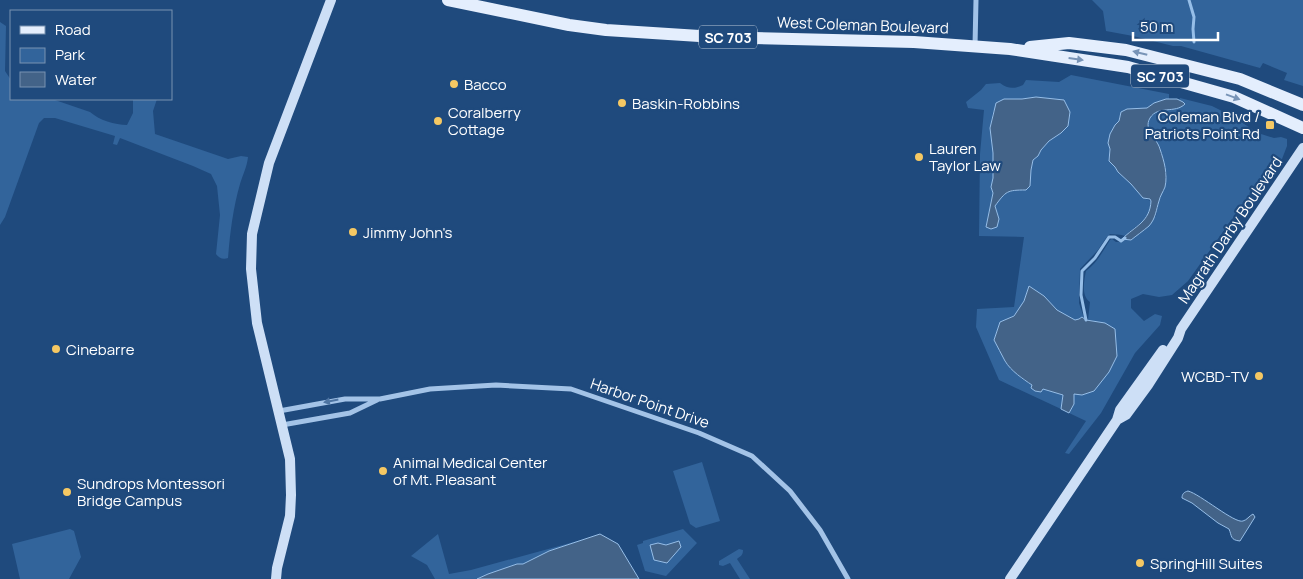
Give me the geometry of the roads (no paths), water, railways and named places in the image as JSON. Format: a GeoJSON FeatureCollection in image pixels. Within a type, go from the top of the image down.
{"type":"FeatureCollection","features":[{"type":"Feature","properties":{"kind":"main road","name":"West Coleman Boulevard"},"geometry":{"type":"LineString","coordinates":[[448,0],[569,25],[606,30],[715,37],[914,42],[1010,49],[1128,67],[1234,97],[1303,128]]}},
{"type":"Feature","properties":{"kind":"main road","name":"West Coleman Boulevard"},"geometry":{"type":"LineString","coordinates":[[1010,49],[1069,43],[1126,50],[1240,79],[1303,105]]}},
{"type":"Feature","properties":{"kind":"street"},"geometry":{"type":"LineString","coordinates":[[276,579],[290,516],[290,460],[257,323],[251,269],[252,234],[269,163],[331,0]]}},
{"type":"Feature","properties":{"kind":"street"},"geometry":{"type":"LineString","coordinates":[[975,46],[976,0]]}},
{"type":"Feature","properties":{"kind":"street","name":"Magrath Darby Boulevard"},"geometry":{"type":"LineString","coordinates":[[1010,579],[1117,420],[1120,410],[1173,336],[1181,329],[1303,148]]}},
{"type":"Feature","properties":{"kind":"street","name":"Harbor Point Drive"},"geometry":{"type":"LineString","coordinates":[[279,411],[345,399],[380,399],[430,389],[487,386],[571,389],[699,433],[752,456],[790,490],[820,530],[848,579]]}},
{"type":"Feature","properties":{"kind":"street","name":"Harbor Point Drive"},"geometry":{"type":"LineString","coordinates":[[282,425],[350,412],[380,399]]}},
{"type":"Feature","properties":{"kind":"street"},"geometry":{"type":"LineString","coordinates":[[267,579],[277,568]]}},
{"type":"Feature","properties":{"kind":"water"},"geometry":{"type":"Polygon","coordinates":[[[1036,97],[1064,100],[1070,112],[1068,126],[1049,141],[1033,160],[1030,186],[1026,190],[1008,192],[995,206],[999,219],[997,227],[991,229],[986,227],[993,193],[991,187],[993,153],[990,128],[996,103],[1004,99],[1036,97]]]}},
{"type":"Feature","properties":{"kind":"water"},"geometry":{"type":"Polygon","coordinates":[[[1166,99],[1177,99],[1185,104],[1176,109],[1157,112],[1153,114],[1148,122],[1149,130],[1158,145],[1164,163],[1166,172],[1165,187],[1149,226],[1131,240],[1122,239],[1145,219],[1151,201],[1150,199],[1143,198],[1109,161],[1110,149],[1108,143],[1110,134],[1119,121],[1121,112],[1127,109],[1147,108],[1154,103],[1166,99]]]}},
{"type":"Feature","properties":{"kind":"water"},"geometry":{"type":"Polygon","coordinates":[[[1029,286],[1044,296],[1057,310],[1075,320],[1082,317],[1086,320],[1105,323],[1115,329],[1117,356],[1109,372],[1094,391],[1082,395],[1074,394],[1074,404],[1069,413],[1061,409],[1063,395],[1043,389],[1041,392],[1035,391],[1031,388],[1032,385],[1008,365],[994,340],[1000,322],[1014,316],[1024,301],[1029,286]]]}},
{"type":"Feature","properties":{"kind":"water"},"geometry":{"type":"Polygon","coordinates":[[[1188,491],[1239,521],[1243,521],[1253,514],[1255,517],[1240,541],[1233,539],[1229,529],[1182,498],[1182,495],[1188,491]]]}},
{"type":"Feature","properties":{"kind":"water"},"geometry":{"type":"Polygon","coordinates":[[[600,534],[618,544],[639,579],[477,579],[517,564],[523,564],[549,551],[600,534]]]}},
{"type":"Feature","properties":{"kind":"water"},"geometry":{"type":"Polygon","coordinates":[[[679,541],[681,547],[667,563],[654,560],[650,545],[658,543],[666,545],[679,541]]]}},
{"type":"Feature","properties":{"kind":"waterway"},"geometry":{"type":"LineString","coordinates":[[1189,0],[1194,17],[1194,42]]}},
{"type":"Feature","properties":{"kind":"waterway"},"geometry":{"type":"LineString","coordinates":[[1086,320],[1081,295],[1082,271],[1095,258],[1109,237],[1115,237],[1121,241],[1125,238]]}},
{"type":"Feature","properties":{"kind":"place","name":"Bacco"},"geometry":{"type":"Point","coordinates":[454,84]}},
{"type":"Feature","properties":{"kind":"place","name":"Baskin-Robbins"},"geometry":{"type":"Point","coordinates":[622,103]}},
{"type":"Feature","properties":{"kind":"place","name":"Coralberry Cottage"},"geometry":{"type":"Point","coordinates":[438,121]}},
{"type":"Feature","properties":{"kind":"place","name":"Coleman Blvd / Patriots Point Rd"},"geometry":{"type":"Point","coordinates":[1270,125]}},
{"type":"Feature","properties":{"kind":"place","name":"Lauren Taylor Law"},"geometry":{"type":"Point","coordinates":[919,157]}},
{"type":"Feature","properties":{"kind":"place","name":"Jimmy John's"},"geometry":{"type":"Point","coordinates":[353,232]}},
{"type":"Feature","properties":{"kind":"place","name":"Cinebarre"},"geometry":{"type":"Point","coordinates":[56,349]}},
{"type":"Feature","properties":{"kind":"place","name":"WCBD-TV"},"geometry":{"type":"Point","coordinates":[1259,376]}},
{"type":"Feature","properties":{"kind":"place","name":"Animal Medical Center of Mt. Pleasant"},"geometry":{"type":"Point","coordinates":[383,471]}},
{"type":"Feature","properties":{"kind":"place","name":"Sundrops Montessori Bridge Campus"},"geometry":{"type":"Point","coordinates":[67,492]}},
{"type":"Feature","properties":{"kind":"place","name":"SpringHill Suites"},"geometry":{"type":"Point","coordinates":[1140,563]}}]}
